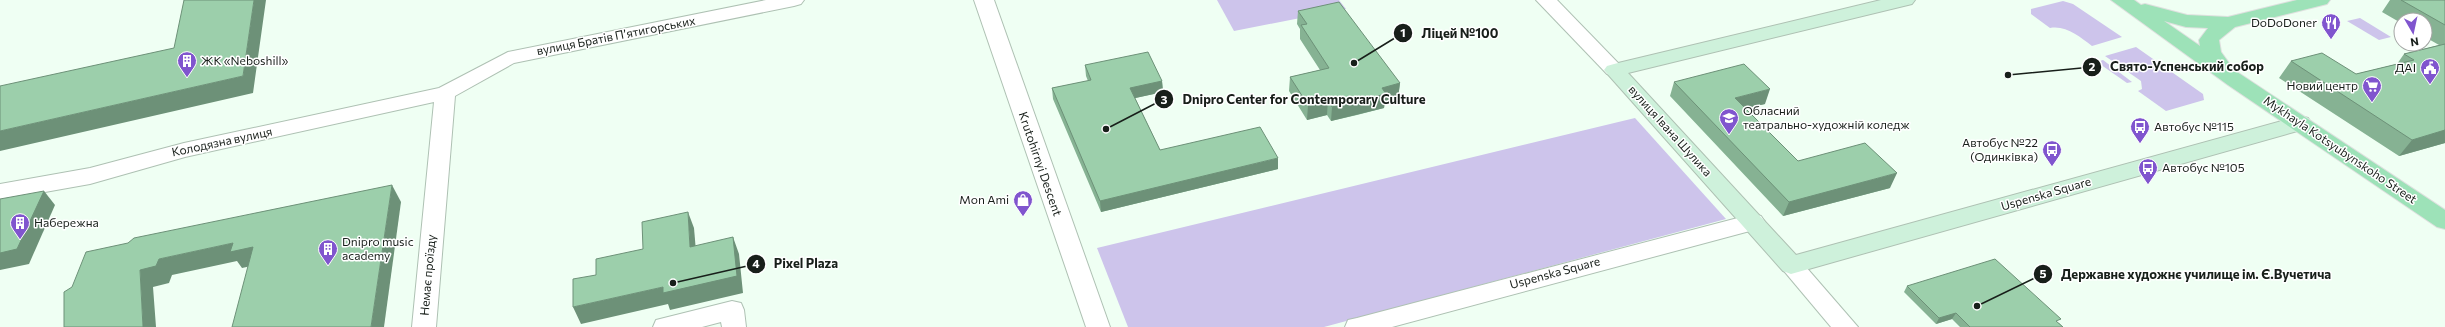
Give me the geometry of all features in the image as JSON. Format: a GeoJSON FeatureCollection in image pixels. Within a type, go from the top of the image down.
{"type":"FeatureCollection","features":[{"type":"Feature","properties":{"kind":"main road"},"geometry":{"type":"LineString","coordinates":[[2122,0],[2157,15],[2186,21],[2228,23],[2320,0]]}},
{"type":"Feature","properties":{"kind":"main road"},"geometry":{"type":"LineString","coordinates":[[2122,0],[2235,80]]}},
{"type":"Feature","properties":{"kind":"main road"},"geometry":{"type":"LineString","coordinates":[[2228,23],[2216,31],[2209,40],[2211,53],[2235,80]]}},
{"type":"Feature","properties":{"kind":"main road","name":"Mykhayla Kotsyubynskoho Street"},"geometry":{"type":"LineString","coordinates":[[2235,80],[2445,221]]}},
{"type":"Feature","properties":{"kind":"street","name":"вулиця Братів Пʼятигорських"},"geometry":{"type":"LineString","coordinates":[[445,93],[508,58],[794,0]]}},
{"type":"Feature","properties":{"kind":"street","name":"Krutohirnyi Descent"},"geometry":{"type":"LineString","coordinates":[[984,0],[1098,327]]}},
{"type":"Feature","properties":{"kind":"street","name":"вулиця Івана Шулика"},"geometry":{"type":"LineString","coordinates":[[1546,0],[1614,70],[1791,265]]}},
{"type":"Feature","properties":{"kind":"street"},"geometry":{"type":"LineString","coordinates":[[1614,70],[1905,0]]}},
{"type":"Feature","properties":{"kind":"street","name":"Колодязна вулиця"},"geometry":{"type":"LineString","coordinates":[[0,192],[90,176],[184,150],[445,93]]}},
{"type":"Feature","properties":{"kind":"street","name":"Немає проїзду"},"geometry":{"type":"LineString","coordinates":[[424,327],[432,223],[445,93]]}},
{"type":"Feature","properties":{"kind":"street","name":"Uspenska Square"},"geometry":{"type":"LineString","coordinates":[[1791,265],[2300,124]]}},
{"type":"Feature","properties":{"kind":"street","name":"Uspenska Square"},"geometry":{"type":"LineString","coordinates":[[1357,327],[1753,222]]}},
{"type":"Feature","properties":{"kind":"street"},"geometry":{"type":"LineString","coordinates":[[1791,265],[1846,327]]}},
{"type":"Feature","properties":{"kind":"street"},"geometry":{"type":"LineString","coordinates":[[664,327],[732,310],[734,327]]}},
{"type":"Feature","properties":{"kind":"shaded area"},"geometry":{"type":"Polygon","coordinates":[[[1217,0],[1339,0],[1346,9],[1234,31],[1217,0]]]}},
{"type":"Feature","properties":{"kind":"shaded area"},"geometry":{"type":"Polygon","coordinates":[[[2063,1],[2073,4],[2122,37],[2092,46],[2067,30],[2062,28],[2050,28],[2031,14],[2031,9],[2063,1]]]}},
{"type":"Feature","properties":{"kind":"shaded area"},"geometry":{"type":"Polygon","coordinates":[[[2360,18],[2391,37],[2379,40],[2347,21],[2360,18]]]}},
{"type":"Feature","properties":{"kind":"shaded area"},"geometry":{"type":"Polygon","coordinates":[[[2136,47],[2203,94],[2204,100],[2166,111],[2138,91],[2142,89],[2141,81],[2105,56],[2136,47]]]}},
{"type":"Feature","properties":{"kind":"shaded area"},"geometry":{"type":"Polygon","coordinates":[[[2103,60],[2132,82],[2127,83],[2097,62],[2103,60]]]}},
{"type":"Feature","properties":{"kind":"shaded area"},"geometry":{"type":"Polygon","coordinates":[[[1635,118],[1726,219],[1324,327],[1128,327],[1097,248],[1635,118]]]}},
{"type":"Feature","properties":{"kind":"building","name":"ЖК «Neboshill»"},"geometry":{"type":"Polygon","coordinates":[[[184,0],[254,0],[243,76],[0,131],[0,86],[174,48],[184,0]]]}},
{"type":"Feature","properties":{"kind":"building"},"geometry":{"type":"Polygon","coordinates":[[[2401,0],[2445,0],[2445,25],[2433,18],[2433,12],[2422,12],[2401,0]]]}},
{"type":"Feature","properties":{"kind":"building"},"geometry":{"type":"Polygon","coordinates":[[[1339,2],[1400,83],[1382,88],[1386,94],[1332,107],[1328,100],[1308,105],[1290,77],[1329,68],[1301,25],[1307,24],[1298,11],[1339,2]]]}},
{"type":"Feature","properties":{"kind":"building"},"geometry":{"type":"Polygon","coordinates":[[[2445,44],[2445,130],[2412,140],[2291,61],[2322,53],[2356,74],[2414,60],[2404,54],[2412,52],[2433,52],[2433,47],[2445,44]]]}},
{"type":"Feature","properties":{"kind":"building"},"geometry":{"type":"Polygon","coordinates":[[[1148,52],[1162,81],[1130,88],[1160,150],[1260,127],[1278,158],[1100,201],[1052,88],[1091,80],[1085,65],[1148,52]]]}},
{"type":"Feature","properties":{"kind":"building"},"geometry":{"type":"Polygon","coordinates":[[[1744,64],[1770,89],[1735,98],[1798,161],[1865,143],[1897,173],[1789,202],[1674,82],[1744,64]]]}},
{"type":"Feature","properties":{"kind":"building","name":"Dnipro music academy"},"geometry":{"type":"Polygon","coordinates":[[[392,185],[371,327],[232,327],[253,247],[230,252],[233,243],[159,259],[156,266],[140,270],[143,327],[64,327],[64,292],[72,287],[86,252],[128,243],[134,238],[392,185]]]}},
{"type":"Feature","properties":{"kind":"building"},"geometry":{"type":"Polygon","coordinates":[[[44,191],[17,249],[0,253],[0,199],[44,191]]]}},
{"type":"Feature","properties":{"kind":"building"},"geometry":{"type":"Polygon","coordinates":[[[688,212],[690,247],[733,237],[737,276],[663,293],[663,287],[573,307],[573,279],[596,275],[596,259],[643,249],[642,222],[688,212]]]}},
{"type":"Feature","properties":{"kind":"building"},"geometry":{"type":"Polygon","coordinates":[[[1995,259],[2061,319],[2056,321],[2063,327],[1970,327],[1956,313],[1939,318],[1907,286],[1995,259]]]}},
{"type":"Feature","properties":{"kind":"place","name":"DoDoDoner"},"geometry":{"type":"Point","coordinates":[2331,40]}},
{"type":"Feature","properties":{"kind":"place","name":"Ліцей №100"},"geometry":{"type":"Point","coordinates":[1354,63]}},
{"type":"Feature","properties":{"kind":"place","name":"Свято-Успенський собор"},"geometry":{"type":"Point","coordinates":[2008,75]}},
{"type":"Feature","properties":{"kind":"place","name":"ЖК «Neboshill»"},"geometry":{"type":"Point","coordinates":[187,78]}},
{"type":"Feature","properties":{"kind":"place","name":"ДАІ"},"geometry":{"type":"Point","coordinates":[2430,85]}},
{"type":"Feature","properties":{"kind":"place","name":"Новий центр"},"geometry":{"type":"Point","coordinates":[2372,103]}},
{"type":"Feature","properties":{"kind":"place","name":"Dnipro Center for Contemporary Culture"},"geometry":{"type":"Point","coordinates":[1106,129]}},
{"type":"Feature","properties":{"kind":"place","name":"Обласний театрально-художній коледж"},"geometry":{"type":"Point","coordinates":[1729,135]}},
{"type":"Feature","properties":{"kind":"place","name":"Автобус №115"},"geometry":{"type":"Point","coordinates":[2140,144]}},
{"type":"Feature","properties":{"kind":"place","name":"Автобус №22 (Одинківка)"},"geometry":{"type":"Point","coordinates":[2052,167]}},
{"type":"Feature","properties":{"kind":"place","name":"Автобус №105"},"geometry":{"type":"Point","coordinates":[2148,185]}},
{"type":"Feature","properties":{"kind":"place","name":"Mon Ami"},"geometry":{"type":"Point","coordinates":[1023,217]}},
{"type":"Feature","properties":{"kind":"place","name":"Набережна"},"geometry":{"type":"Point","coordinates":[20,240]}},
{"type":"Feature","properties":{"kind":"place","name":"Dnipro music academy"},"geometry":{"type":"Point","coordinates":[328,266]}},
{"type":"Feature","properties":{"kind":"place","name":"Pixel Plaza"},"geometry":{"type":"Point","coordinates":[673,283]}},
{"type":"Feature","properties":{"kind":"place","name":"Державне художнє училище ім. Є.Вучетича"},"geometry":{"type":"Point","coordinates":[1977,306]}}]}
